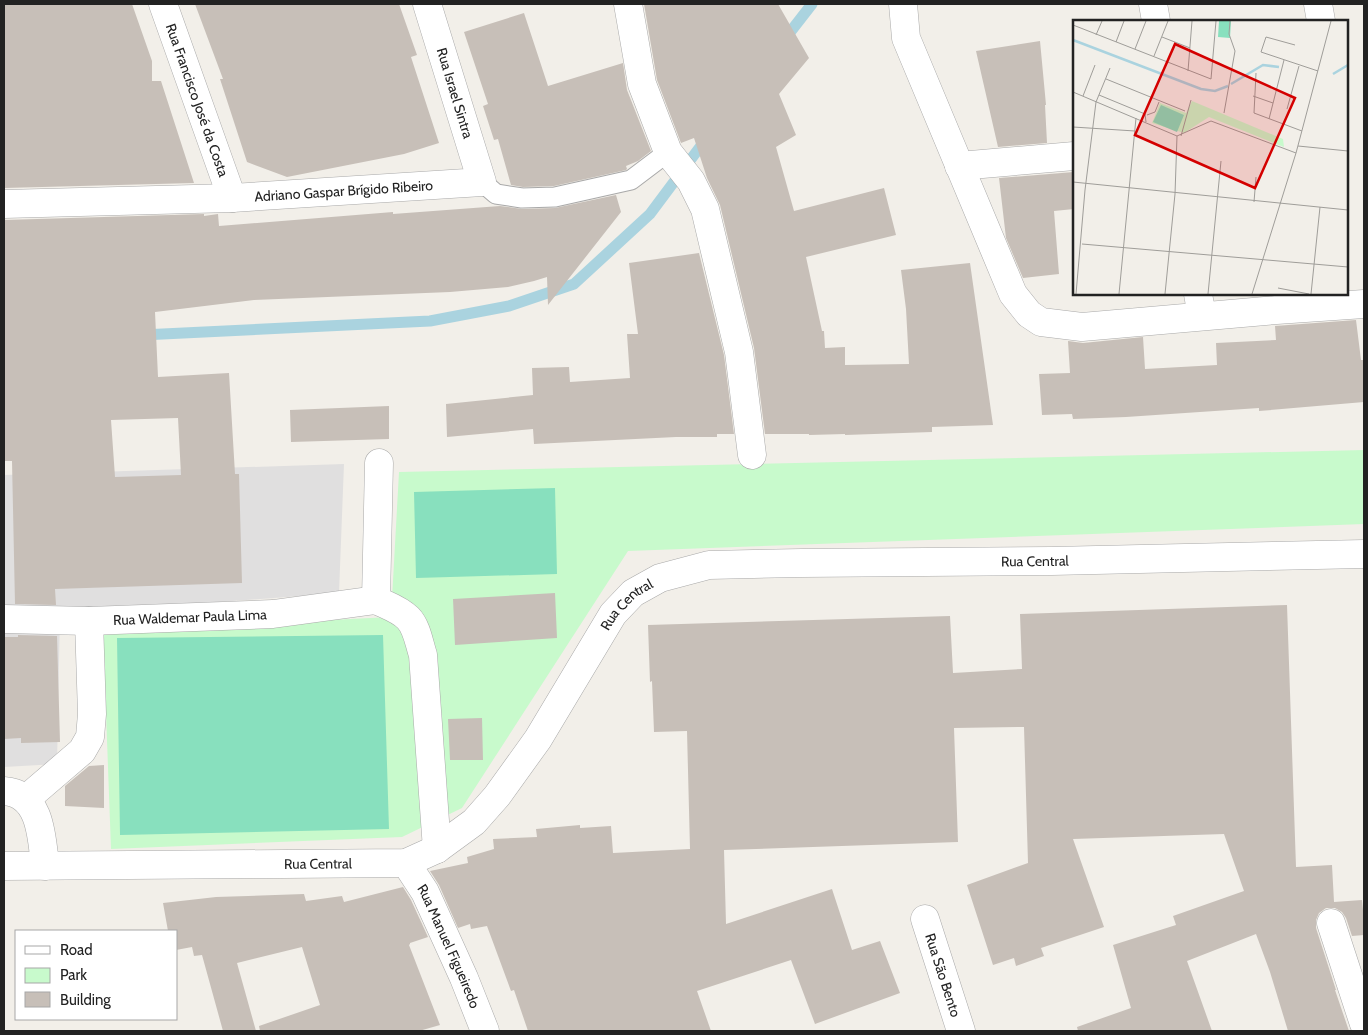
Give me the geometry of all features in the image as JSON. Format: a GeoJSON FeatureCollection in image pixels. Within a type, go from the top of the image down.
{"type":"FeatureCollection","features":[{"type":"Feature","properties":{"kind":"street","name":"Rua Francisco José da Costa"},"geometry":{"type":"LineString","coordinates":[[163,4],[232,198]]}},
{"type":"Feature","properties":{"kind":"street","name":"Rua Israel Sintra"},"geometry":{"type":"LineString","coordinates":[[427,4],[482,182]]}},
{"type":"Feature","properties":{"kind":"street"},"geometry":{"type":"LineString","coordinates":[[628,4],[642,84],[671,156],[691,181],[705,208],[736,342],[752,454]]}},
{"type":"Feature","properties":{"kind":"street"},"geometry":{"type":"LineString","coordinates":[[903,4],[906,38],[1013,294],[1029,314],[1041,322],[1082,327],[1200,305],[1364,304]]}},
{"type":"Feature","properties":{"kind":"street"},"geometry":{"type":"LineString","coordinates":[[1153,4],[1156,20]]}},
{"type":"Feature","properties":{"kind":"street"},"geometry":{"type":"LineString","coordinates":[[1318,4],[1321,20]]}},
{"type":"Feature","properties":{"kind":"street"},"geometry":{"type":"LineString","coordinates":[[959,166],[1073,156]]}},
{"type":"Feature","properties":{"kind":"street","name":"Adriano Gaspar Brígido Ribeiro"},"geometry":{"type":"LineString","coordinates":[[4,204],[232,198],[482,182]]}},
{"type":"Feature","properties":{"kind":"street"},"geometry":{"type":"LineString","coordinates":[[379,463],[376,600],[394,608],[408,618],[417,634],[422,656],[437,849]]}},
{"type":"Feature","properties":{"kind":"street","name":"Rua Central"},"geometry":{"type":"LineString","coordinates":[[4,866],[406,863],[437,849],[474,822],[497,796],[538,739],[613,614],[633,593],[660,578],[709,565],[802,562],[1052,561],[1364,554]]}},
{"type":"Feature","properties":{"kind":"street","name":"Rua Waldemar Paula Lima"},"geometry":{"type":"LineString","coordinates":[[4,619],[89,621],[273,614],[376,600]]}},
{"type":"Feature","properties":{"kind":"street"},"geometry":{"type":"LineString","coordinates":[[45,866],[40,828],[32,808],[15,795],[82,751],[90,737],[92,714],[89,621]]}},
{"type":"Feature","properties":{"kind":"street","name":"Rua Manuel Figueiredo"},"geometry":{"type":"LineString","coordinates":[[406,863],[425,892],[464,978],[485,1031]]}},
{"type":"Feature","properties":{"kind":"street","name":"Rua São Bento"},"geometry":{"type":"LineString","coordinates":[[925,919],[961,1031]]}},
{"type":"Feature","properties":{"kind":"street"},"geometry":{"type":"LineString","coordinates":[[1331,924],[1364,1024]]}},
{"type":"Feature","properties":{"kind":"lane"},"geometry":{"type":"LineString","coordinates":[[482,182],[496,194],[522,198],[555,197],[631,180],[671,156]]}},
{"type":"Feature","properties":{"kind":"shaded area"},"geometry":{"type":"Polygon","coordinates":[[[344,464],[339,593],[60,614],[57,764],[4,767],[4,475],[344,464]]]}},
{"type":"Feature","properties":{"kind":"green space"},"geometry":{"type":"Polygon","coordinates":[[[1364,450],[1364,524],[628,551],[462,808],[402,837],[111,849],[103,631],[391,617],[399,472],[1364,450]]]}},
{"type":"Feature","properties":{"kind":"green space"},"geometry":{"type":"Polygon","coordinates":[[[555,488],[557,574],[416,578],[414,492],[555,488]]]}},
{"type":"Feature","properties":{"kind":"green space"},"geometry":{"type":"Polygon","coordinates":[[[383,635],[389,829],[120,835],[117,638],[383,635]]]}},
{"type":"Feature","properties":{"kind":"building"},"geometry":{"type":"Polygon","coordinates":[[[4,4],[132,4],[152,61],[152,81],[161,81],[194,183],[4,188],[4,4]]]}},
{"type":"Feature","properties":{"kind":"building"},"geometry":{"type":"Polygon","coordinates":[[[195,4],[399,4],[417,55],[411,57],[439,143],[404,154],[287,177],[247,162],[220,79],[223,79],[195,4]]]}},
{"type":"Feature","properties":{"kind":"building"},"geometry":{"type":"Polygon","coordinates":[[[644,4],[778,4],[809,58],[779,94],[796,135],[776,147],[794,211],[884,188],[896,235],[806,257],[822,331],[824,331],[825,348],[845,347],[845,365],[909,364],[906,309],[901,270],[970,263],[993,425],[932,427],[932,432],[845,435],[765,434],[754,348],[720,205],[707,178],[694,138],[681,143],[657,80],[644,4]]]}},
{"type":"Feature","properties":{"kind":"building"},"geometry":{"type":"Polygon","coordinates":[[[524,13],[548,86],[623,63],[627,90],[651,151],[638,161],[626,166],[626,170],[554,186],[523,187],[511,185],[498,139],[494,140],[483,106],[488,104],[464,32],[524,13]]]}},
{"type":"Feature","properties":{"kind":"building"},"geometry":{"type":"Polygon","coordinates":[[[1040,41],[1046,105],[1047,143],[998,147],[976,51],[1040,41]]]}},
{"type":"Feature","properties":{"kind":"building"},"geometry":{"type":"Polygon","coordinates":[[[1073,172],[1073,209],[1054,211],[1059,274],[1023,278],[1006,238],[999,178],[1073,172]]]}},
{"type":"Feature","properties":{"kind":"building"},"geometry":{"type":"Polygon","coordinates":[[[616,195],[621,212],[548,305],[547,277],[508,287],[450,292],[254,300],[155,312],[158,377],[229,373],[235,474],[239,474],[242,583],[55,589],[56,605],[15,604],[12,461],[4,461],[4,220],[204,214],[204,216],[218,214],[219,226],[393,212],[393,214],[500,206],[522,209],[555,208],[616,195]],[[178,418],[111,420],[115,477],[181,475],[178,418]]]}},
{"type":"Feature","properties":{"kind":"building"},"geometry":{"type":"Polygon","coordinates":[[[699,253],[724,355],[734,434],[717,434],[717,437],[676,437],[534,444],[533,429],[447,437],[446,404],[533,395],[532,368],[569,367],[570,382],[630,378],[627,334],[638,334],[629,263],[699,253]]]}},
{"type":"Feature","properties":{"kind":"building"},"geometry":{"type":"Polygon","coordinates":[[[1356,320],[1361,360],[1364,360],[1364,402],[1259,411],[1259,408],[1126,417],[1073,419],[1072,414],[1042,415],[1039,374],[1070,373],[1068,341],[1083,343],[1143,337],[1145,369],[1217,365],[1216,343],[1276,340],[1275,326],[1356,320]]]}},
{"type":"Feature","properties":{"kind":"building"},"geometry":{"type":"Polygon","coordinates":[[[389,406],[389,439],[291,442],[290,410],[389,406]]]}},
{"type":"Feature","properties":{"kind":"building"},"geometry":{"type":"Polygon","coordinates":[[[555,593],[557,638],[455,645],[453,599],[555,593]]]}},
{"type":"Feature","properties":{"kind":"building"},"geometry":{"type":"Polygon","coordinates":[[[1287,605],[1296,867],[1332,865],[1334,902],[1362,900],[1364,935],[1352,936],[1346,918],[1342,912],[1335,908],[1326,908],[1319,913],[1316,920],[1316,928],[1349,1031],[1288,1031],[1256,934],[1187,961],[1212,1031],[1078,1031],[1077,1027],[1131,1008],[1113,945],[1176,925],[1173,916],[1244,891],[1224,834],[1073,839],[1104,927],[1041,948],[1044,956],[1016,966],[1014,958],[993,965],[967,885],[1028,863],[1024,727],[954,728],[958,842],[724,850],[726,924],[832,889],[852,950],[880,941],[900,993],[815,1024],[791,960],[697,991],[711,1031],[528,1031],[514,990],[511,991],[487,926],[471,929],[470,924],[458,928],[439,885],[430,871],[468,863],[467,857],[494,849],[493,839],[537,837],[536,829],[580,825],[580,828],[611,826],[613,853],[690,849],[687,731],[654,732],[648,625],[950,616],[953,673],[1022,669],[1020,614],[1287,605]]]}},
{"type":"Feature","properties":{"kind":"building"},"geometry":{"type":"Polygon","coordinates":[[[18,635],[57,636],[60,742],[21,743],[21,738],[4,739],[4,637],[18,637],[18,635]]]}},
{"type":"Feature","properties":{"kind":"building"},"geometry":{"type":"Polygon","coordinates":[[[482,718],[483,760],[450,760],[448,719],[482,718]]]}},
{"type":"Feature","properties":{"kind":"building"},"geometry":{"type":"Polygon","coordinates":[[[104,765],[104,808],[65,806],[65,786],[89,766],[104,765]]]}},
{"type":"Feature","properties":{"kind":"building"},"geometry":{"type":"Polygon","coordinates":[[[403,887],[428,937],[409,945],[440,1025],[419,1031],[260,1031],[259,1026],[320,1005],[302,947],[237,963],[256,1031],[223,1031],[202,955],[194,956],[192,947],[178,950],[178,930],[168,930],[163,903],[216,897],[304,894],[306,901],[342,896],[344,902],[403,887]]]}},
{"type":"Feature","properties":{"kind":"waterway"},"geometry":{"type":"LineString","coordinates":[[784,40],[812,4]]}},
{"type":"Feature","properties":{"kind":"waterway"},"geometry":{"type":"LineString","coordinates":[[142,335],[430,321],[509,306],[574,284],[650,214],[706,139]]}}]}
